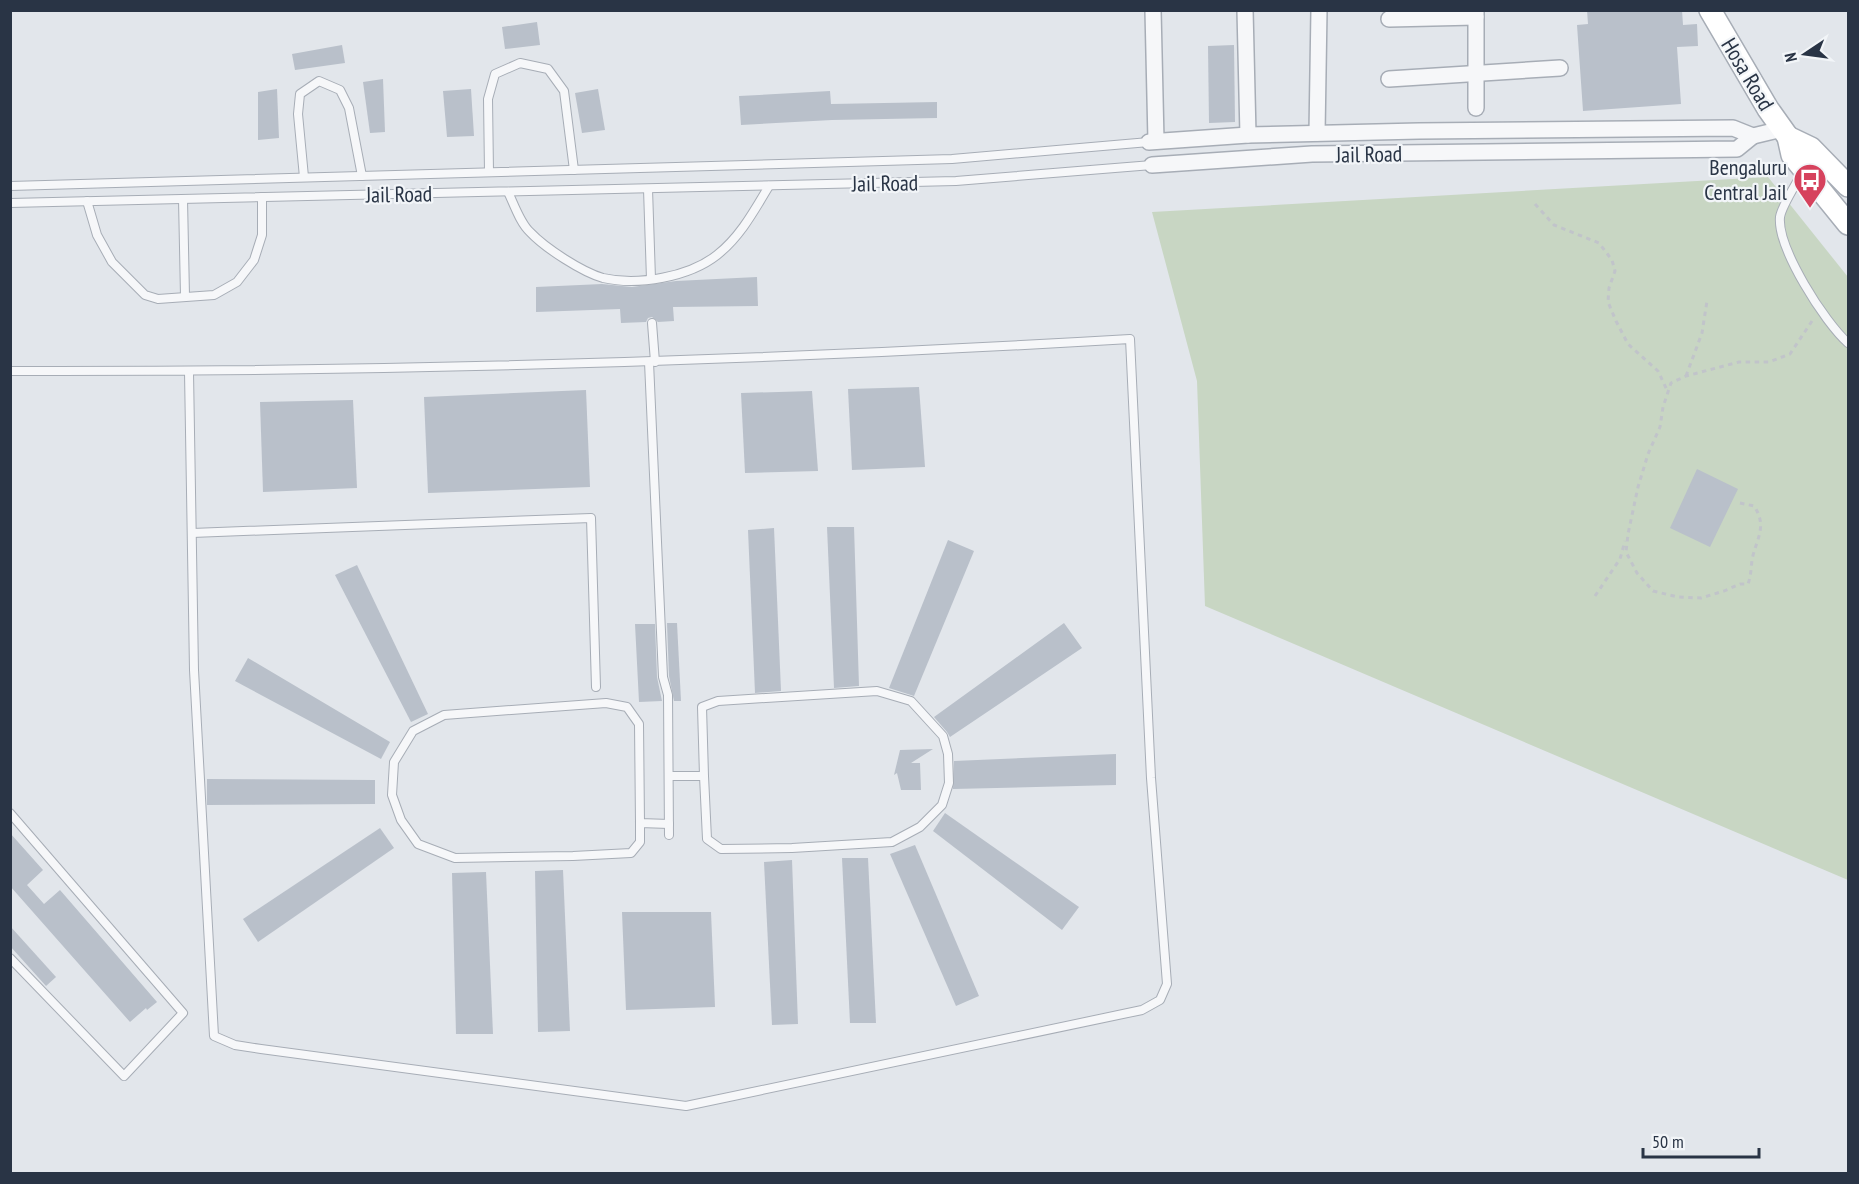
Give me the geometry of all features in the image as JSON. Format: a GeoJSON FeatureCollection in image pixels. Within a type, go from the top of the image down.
{"type":"FeatureCollection","features":[{"type":"Feature","properties":{"kind":"main road","name":"Hosa Road"},"geometry":{"type":"LineString","coordinates":[[1710,10],[1768,109],[1785,133],[1792,155],[1848,224]]}},
{"type":"Feature","properties":{"kind":"main road","name":"Hosa Road"},"geometry":{"type":"LineString","coordinates":[[1785,133],[1811,148],[1848,186]]}},
{"type":"Feature","properties":{"kind":"street"},"geometry":{"type":"LineString","coordinates":[[1154,10],[1153,141],[1317,133],[1733,128],[1753,136]]}},
{"type":"Feature","properties":{"kind":"street"},"geometry":{"type":"LineString","coordinates":[[1245,10],[1248,135]]}},
{"type":"Feature","properties":{"kind":"street"},"geometry":{"type":"LineString","coordinates":[[1317,133],[1319,10]]}},
{"type":"Feature","properties":{"kind":"street"},"geometry":{"type":"LineString","coordinates":[[1389,19],[1476,14],[1476,108]]}},
{"type":"Feature","properties":{"kind":"street"},"geometry":{"type":"LineString","coordinates":[[1389,79],[1560,69]]}},
{"type":"Feature","properties":{"kind":"street","name":"Jail Road"},"geometry":{"type":"LineString","coordinates":[[1152,165],[1312,154],[1737,149],[1753,136],[1785,133]]}},
{"type":"Feature","properties":{"kind":"lane"},"geometry":{"type":"LineString","coordinates":[[489,172],[488,99],[495,74],[520,63],[548,69],[564,91],[574,170]]}},
{"type":"Feature","properties":{"kind":"lane"},"geometry":{"type":"LineString","coordinates":[[304,177],[298,114],[300,94],[319,81],[340,90],[350,108],[362,176]]}},
{"type":"Feature","properties":{"kind":"lane"},"geometry":{"type":"LineString","coordinates":[[10,186],[952,159],[1153,141]]}},
{"type":"Feature","properties":{"kind":"lane","name":"Jail Road"},"geometry":{"type":"LineString","coordinates":[[10,203],[956,182],[1152,165]]}},
{"type":"Feature","properties":{"kind":"lane"},"geometry":{"type":"LineString","coordinates":[[1804,170],[1780,215],[1780,230],[1793,264],[1819,309],[1848,343]]}},
{"type":"Feature","properties":{"kind":"lane"},"geometry":{"type":"LineString","coordinates":[[508,192],[528,231],[562,258],[603,278],[651,279],[682,274],[717,255],[745,227],[769,186]]}},
{"type":"Feature","properties":{"kind":"lane"},"geometry":{"type":"LineString","coordinates":[[648,189],[651,279]]}},
{"type":"Feature","properties":{"kind":"lane"},"geometry":{"type":"LineString","coordinates":[[87,201],[97,236],[112,262],[145,295],[158,299],[214,295],[237,282],[254,260],[262,235],[262,197]]}},
{"type":"Feature","properties":{"kind":"lane"},"geometry":{"type":"LineString","coordinates":[[183,199],[185,296]]}},
{"type":"Feature","properties":{"kind":"lane"},"geometry":{"type":"LineString","coordinates":[[652,323],[663,677],[668,696],[669,835]]}},
{"type":"Feature","properties":{"kind":"lane"},"geometry":{"type":"LineString","coordinates":[[10,371],[189,372],[652,362],[1130,339],[1151,778],[1167,984],[1160,1000],[1142,1010],[686,1107],[261,1049],[235,1045],[214,1036],[195,681],[189,372]]}},
{"type":"Feature","properties":{"kind":"lane"},"geometry":{"type":"LineString","coordinates":[[192,533],[591,518],[596,687]]}},
{"type":"Feature","properties":{"kind":"lane"},"geometry":{"type":"LineString","coordinates":[[877,691],[911,701],[943,736],[948,754],[949,783],[942,805],[920,827],[892,842],[792,848],[721,849],[707,839],[704,776],[702,707],[718,701],[877,691]]}},
{"type":"Feature","properties":{"kind":"lane"},"geometry":{"type":"LineString","coordinates":[[606,703],[627,707],[639,724],[640,823],[640,842],[631,853],[455,858],[418,844],[401,820],[392,795],[394,762],[413,731],[444,715],[606,703]]}},
{"type":"Feature","properties":{"kind":"lane"},"geometry":{"type":"LineString","coordinates":[[669,776],[704,776]]}},
{"type":"Feature","properties":{"kind":"lane"},"geometry":{"type":"LineString","coordinates":[[10,813],[183,1013],[124,1076],[10,958]]}},
{"type":"Feature","properties":{"kind":"lane"},"geometry":{"type":"LineString","coordinates":[[640,823],[669,824]]}},
{"type":"Feature","properties":{"kind":"path"},"geometry":{"type":"LineString","coordinates":[[1535,204],[1554,225],[1599,243],[1612,260],[1615,271],[1609,288],[1608,302],[1616,321],[1628,344],[1658,371],[1668,392]]}},
{"type":"Feature","properties":{"kind":"path"},"geometry":{"type":"LineString","coordinates":[[1686,376],[1701,333],[1707,301]]}},
{"type":"Feature","properties":{"kind":"path"},"geometry":{"type":"LineString","coordinates":[[1740,503],[1754,506],[1761,516],[1760,535],[1752,559],[1748,584],[1740,584],[1701,598],[1678,597],[1653,591],[1637,573],[1626,552],[1628,534],[1638,487],[1648,454],[1660,427],[1663,407],[1671,383],[1686,376],[1739,362],[1769,362],[1790,354],[1810,327],[1819,309]]}},
{"type":"Feature","properties":{"kind":"path"},"geometry":{"type":"LineString","coordinates":[[1595,596],[1620,559],[1628,534]]}},
{"type":"Feature","properties":{"kind":"green space"},"geometry":{"type":"Polygon","coordinates":[[[1768,177],[1848,277],[1848,880],[1205,606],[1197,381],[1152,212],[1768,177]]]}},
{"type":"Feature","properties":{"kind":"building"},"geometry":{"type":"Polygon","coordinates":[[[1587,10],[1682,10],[1683,25],[1697,24],[1698,46],[1677,47],[1681,104],[1583,111],[1577,25],[1588,24],[1587,10]]]}},
{"type":"Feature","properties":{"kind":"building"},"geometry":{"type":"Polygon","coordinates":[[[537,22],[540,45],[505,49],[502,27],[537,22]]]}},
{"type":"Feature","properties":{"kind":"building"},"geometry":{"type":"Polygon","coordinates":[[[342,45],[345,63],[295,70],[292,54],[342,45]]]}},
{"type":"Feature","properties":{"kind":"building"},"geometry":{"type":"Polygon","coordinates":[[[1234,45],[1235,122],[1209,123],[1208,46],[1234,45]]]}},
{"type":"Feature","properties":{"kind":"building"},"geometry":{"type":"Polygon","coordinates":[[[383,79],[385,132],[370,133],[363,82],[383,79]]]}},
{"type":"Feature","properties":{"kind":"building"},"geometry":{"type":"Polygon","coordinates":[[[277,89],[279,138],[258,140],[258,92],[277,89]]]}},
{"type":"Feature","properties":{"kind":"building"},"geometry":{"type":"Polygon","coordinates":[[[471,89],[474,136],[447,137],[443,91],[471,89]]]}},
{"type":"Feature","properties":{"kind":"building"},"geometry":{"type":"Polygon","coordinates":[[[598,89],[605,130],[582,133],[575,93],[598,89]]]}},
{"type":"Feature","properties":{"kind":"building"},"geometry":{"type":"Polygon","coordinates":[[[830,91],[831,104],[937,102],[937,118],[741,125],[739,96],[830,91]]]}},
{"type":"Feature","properties":{"kind":"building"},"geometry":{"type":"Polygon","coordinates":[[[757,277],[758,306],[673,307],[674,321],[658,322],[652,317],[646,322],[621,323],[620,309],[536,312],[536,287],[602,284],[632,287],[676,281],[757,277]]]}},
{"type":"Feature","properties":{"kind":"building"},"geometry":{"type":"Polygon","coordinates":[[[919,387],[925,467],[852,470],[848,389],[919,387]]]}},
{"type":"Feature","properties":{"kind":"building"},"geometry":{"type":"Polygon","coordinates":[[[586,390],[590,487],[428,493],[424,397],[586,390]]]}},
{"type":"Feature","properties":{"kind":"building"},"geometry":{"type":"Polygon","coordinates":[[[812,391],[818,471],[745,473],[741,393],[812,391]]]}},
{"type":"Feature","properties":{"kind":"building"},"geometry":{"type":"Polygon","coordinates":[[[353,400],[357,488],[263,492],[260,402],[353,400]]]}},
{"type":"Feature","properties":{"kind":"building"},"geometry":{"type":"Polygon","coordinates":[[[1697,469],[1738,489],[1710,547],[1670,528],[1697,469]]]}},
{"type":"Feature","properties":{"kind":"building"},"geometry":{"type":"Polygon","coordinates":[[[827,527],[854,527],[859,686],[834,688],[827,527]]]}},
{"type":"Feature","properties":{"kind":"building"},"geometry":{"type":"Polygon","coordinates":[[[774,528],[781,691],[755,693],[748,530],[774,528]]]}},
{"type":"Feature","properties":{"kind":"building"},"geometry":{"type":"Polygon","coordinates":[[[948,540],[974,551],[914,696],[889,688],[948,540]]]}},
{"type":"Feature","properties":{"kind":"building"},"geometry":{"type":"Polygon","coordinates":[[[357,565],[428,714],[411,722],[335,575],[357,565]]]}},
{"type":"Feature","properties":{"kind":"building"},"geometry":{"type":"Polygon","coordinates":[[[667,623],[677,623],[681,701],[674,701],[669,676],[667,623]]]}},
{"type":"Feature","properties":{"kind":"building"},"geometry":{"type":"Polygon","coordinates":[[[1064,623],[1082,648],[950,737],[934,717],[1064,623]]]}},
{"type":"Feature","properties":{"kind":"building"},"geometry":{"type":"Polygon","coordinates":[[[635,624],[655,624],[657,677],[662,701],[639,702],[635,624]]]}},
{"type":"Feature","properties":{"kind":"building"},"geometry":{"type":"Polygon","coordinates":[[[248,658],[390,742],[381,759],[235,681],[248,658]]]}},
{"type":"Feature","properties":{"kind":"building"},"geometry":{"type":"Polygon","coordinates":[[[933,749],[911,763],[920,763],[921,790],[901,790],[897,773],[894,775],[900,750],[933,749]]]}},
{"type":"Feature","properties":{"kind":"building"},"geometry":{"type":"Polygon","coordinates":[[[1116,754],[1116,785],[953,789],[954,761],[1116,754]]]}},
{"type":"Feature","properties":{"kind":"building"},"geometry":{"type":"Polygon","coordinates":[[[207,779],[375,780],[375,804],[207,805],[207,779]]]}},
{"type":"Feature","properties":{"kind":"building"},"geometry":{"type":"Polygon","coordinates":[[[945,813],[1079,907],[1062,930],[933,831],[945,813]]]}},
{"type":"Feature","properties":{"kind":"building"},"geometry":{"type":"Polygon","coordinates":[[[380,828],[394,848],[258,942],[243,919],[380,828]]]}},
{"type":"Feature","properties":{"kind":"building"},"geometry":{"type":"Polygon","coordinates":[[[10,833],[43,870],[27,885],[44,904],[60,890],[157,1002],[130,1022],[10,886],[10,833]]]}},
{"type":"Feature","properties":{"kind":"building"},"geometry":{"type":"Polygon","coordinates":[[[915,845],[979,996],[956,1006],[890,854],[915,845]]]}},
{"type":"Feature","properties":{"kind":"building"},"geometry":{"type":"Polygon","coordinates":[[[842,858],[868,858],[876,1023],[850,1023],[842,858]]]}},
{"type":"Feature","properties":{"kind":"building"},"geometry":{"type":"Polygon","coordinates":[[[792,860],[798,1024],[772,1025],[764,862],[792,860]]]}},
{"type":"Feature","properties":{"kind":"building"},"geometry":{"type":"Polygon","coordinates":[[[563,870],[570,1031],[538,1032],[535,871],[563,870]]]}},
{"type":"Feature","properties":{"kind":"building"},"geometry":{"type":"Polygon","coordinates":[[[486,872],[493,1034],[456,1034],[452,873],[486,872]]]}},
{"type":"Feature","properties":{"kind":"building"},"geometry":{"type":"Polygon","coordinates":[[[622,912],[711,912],[715,1007],[626,1010],[622,912]]]}},
{"type":"Feature","properties":{"kind":"building"},"geometry":{"type":"Polygon","coordinates":[[[10,926],[56,977],[46,986],[10,946],[10,926]]]}},
{"type":"Feature","properties":{"kind":"place","name":"Bengaluru Central Jail"},"geometry":{"type":"Point","coordinates":[1810,209]}}]}
